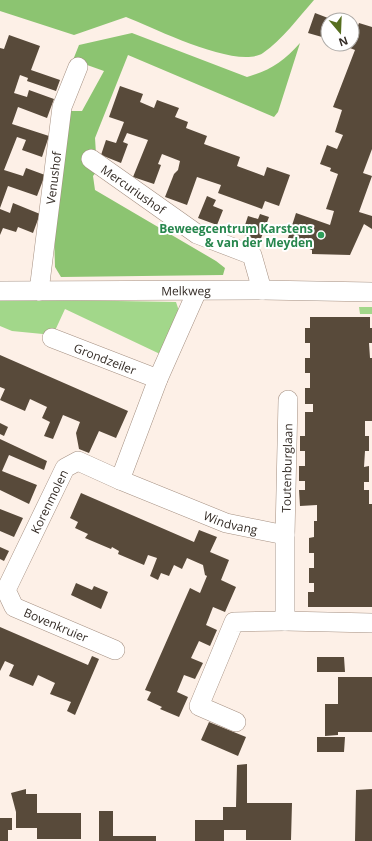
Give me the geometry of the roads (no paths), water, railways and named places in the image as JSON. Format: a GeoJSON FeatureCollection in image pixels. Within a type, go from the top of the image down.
{"type":"FeatureCollection","features":[{"type":"Feature","properties":{"kind":"street","name":"Venushof"},"geometry":{"type":"LineString","coordinates":[[39,291],[62,107],[78,68]]}},
{"type":"Feature","properties":{"kind":"street","name":"Mercuriushof"},"geometry":{"type":"LineString","coordinates":[[91,159],[197,234],[252,255],[262,290]]}},
{"type":"Feature","properties":{"kind":"street","name":"Melkweg"},"geometry":{"type":"LineString","coordinates":[[0,290],[262,290],[372,292]]}},
{"type":"Feature","properties":{"kind":"street"},"geometry":{"type":"LineString","coordinates":[[120,480],[158,379],[197,291]]}},
{"type":"Feature","properties":{"kind":"street","name":"Grondzeiler"},"geometry":{"type":"LineString","coordinates":[[52,338],[158,379]]}},
{"type":"Feature","properties":{"kind":"street","name":"Toutenburglaan"},"geometry":{"type":"LineString","coordinates":[[285,535],[288,400]]}},
{"type":"Feature","properties":{"kind":"street","name":"Korenmolen"},"geometry":{"type":"LineString","coordinates":[[6,590],[65,468],[78,461],[120,480]]}},
{"type":"Feature","properties":{"kind":"street","name":"Windvang"},"geometry":{"type":"LineString","coordinates":[[120,480],[226,523],[285,535]]}},
{"type":"Feature","properties":{"kind":"street"},"geometry":{"type":"LineString","coordinates":[[285,535],[285,621]]}},
{"type":"Feature","properties":{"kind":"street","name":"Bovenkruier"},"geometry":{"type":"LineString","coordinates":[[6,590],[14,607],[115,650]]}},
{"type":"Feature","properties":{"kind":"street"},"geometry":{"type":"LineString","coordinates":[[236,722],[199,706],[234,622],[372,622]]}},
{"type":"Feature","properties":{"kind":"place","name":"Beweegcentrum Karstens & van der Meyden"},"geometry":{"type":"Point","coordinates":[321,235]}}]}
